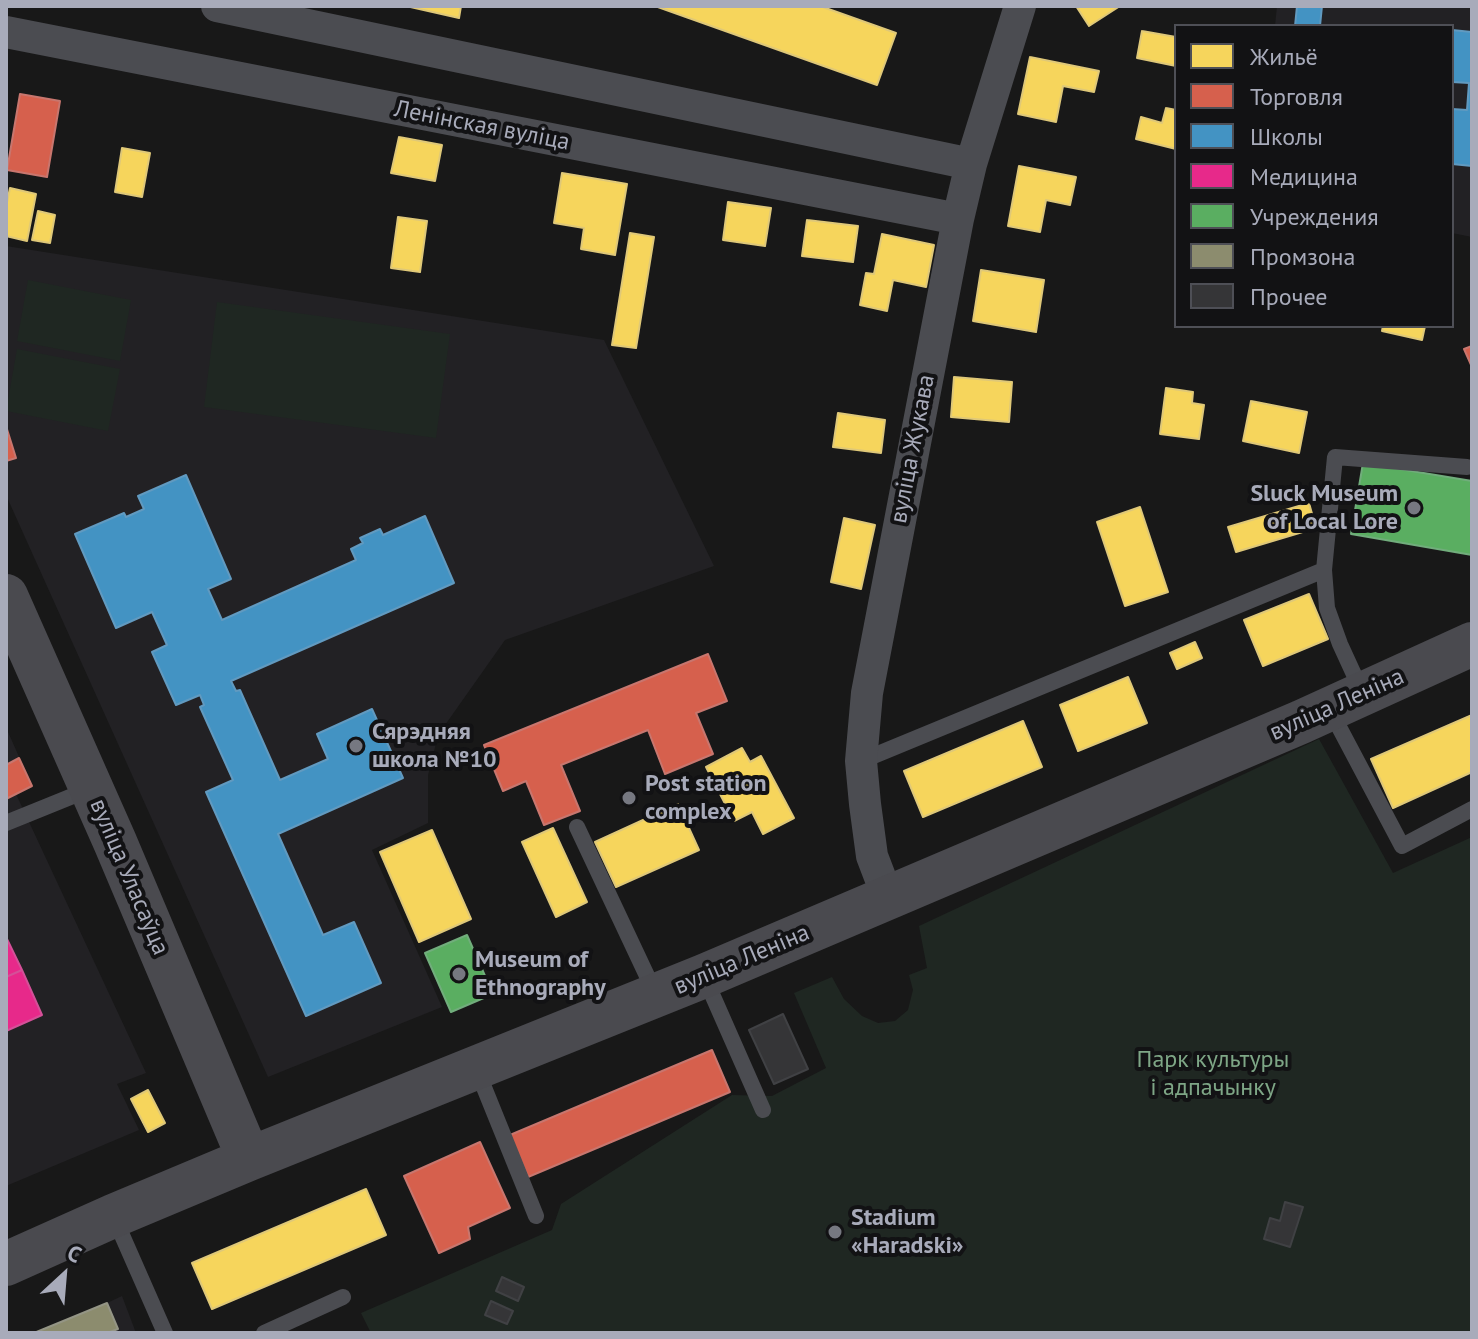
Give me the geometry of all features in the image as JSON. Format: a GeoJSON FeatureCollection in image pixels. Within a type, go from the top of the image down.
{"type":"FeatureCollection","features":[{"type":"Feature","properties":{"kind":"main road","name":"вуліца Уласаўца"},"geometry":{"type":"LineString","coordinates":[[6,596],[249,1159]]}},
{"type":"Feature","properties":{"kind":"main road","name":"вуліца Леніна"},"geometry":{"type":"LineString","coordinates":[[6,1264],[249,1159],[657,996],[1472,644]]}},
{"type":"Feature","properties":{"kind":"street"},"geometry":{"type":"LineString","coordinates":[[217,6],[971,164]]}},
{"type":"Feature","properties":{"kind":"street","name":"вуліца Жукава"},"geometry":{"type":"LineString","coordinates":[[888,898],[872,856],[861,761],[867,693],[958,219],[971,164],[1020,6]]}},
{"type":"Feature","properties":{"kind":"street","name":"Ленінская вуліца"},"geometry":{"type":"LineString","coordinates":[[6,32],[958,219]]}},
{"type":"Feature","properties":{"kind":"lane"},"geometry":{"type":"LineString","coordinates":[[1467,467],[1335,457],[1324,570],[1327,608],[1340,644],[1346,701],[1402,846],[1472,809]]}},
{"type":"Feature","properties":{"kind":"lane"},"geometry":{"type":"LineString","coordinates":[[861,761],[1324,570]]}},
{"type":"Feature","properties":{"kind":"lane"},"geometry":{"type":"LineString","coordinates":[[6,823],[91,789]]}},
{"type":"Feature","properties":{"kind":"lane"},"geometry":{"type":"LineString","coordinates":[[577,827],[657,996]]}},
{"type":"Feature","properties":{"kind":"lane"},"geometry":{"type":"LineString","coordinates":[[704,976],[763,1110]]}},
{"type":"Feature","properties":{"kind":"lane"},"geometry":{"type":"LineString","coordinates":[[477,1068],[536,1216]]}},
{"type":"Feature","properties":{"kind":"lane"},"geometry":{"type":"LineString","coordinates":[[113,1216],[165,1333]]}},
{"type":"Feature","properties":{"kind":"lane"},"geometry":{"type":"LineString","coordinates":[[264,1333],[343,1297]]}},
{"type":"Feature","properties":{"kind":"shaded area"},"geometry":{"type":"Polygon","coordinates":[[[1277,6],[1472,6],[1472,237],[1454,233],[1454,24],[1275,24],[1277,6]]]}},
{"type":"Feature","properties":{"kind":"shaded area"},"geometry":{"type":"Polygon","coordinates":[[[6,246],[604,340],[714,566],[505,640],[438,735],[428,775],[428,823],[372,850],[442,1007],[268,1077],[6,495],[6,246]]]}},
{"type":"Feature","properties":{"kind":"shaded area"},"geometry":{"type":"Polygon","coordinates":[[[8,732],[32,786],[16,794],[146,1073],[117,1084],[139,1130],[6,1186],[8,732]]]}},
{"type":"Feature","properties":{"kind":"shaded area"},"geometry":{"type":"Polygon","coordinates":[[[122,1296],[136,1333],[34,1333],[107,1303],[122,1296]]]}},
{"type":"Feature","properties":{"kind":"green space"},"geometry":{"type":"Polygon","coordinates":[[[28,280],[131,300],[120,361],[17,341],[28,280]]]}},
{"type":"Feature","properties":{"kind":"green space"},"geometry":{"type":"Polygon","coordinates":[[[217,302],[450,334],[436,438],[204,407],[217,302]]]}},
{"type":"Feature","properties":{"kind":"green space"},"geometry":{"type":"Polygon","coordinates":[[[17,349],[120,369],[108,431],[6,411],[17,349]]]}},
{"type":"Feature","properties":{"kind":"green space","name":"Парк культуры і адпачынку"},"geometry":{"type":"Polygon","coordinates":[[[1319,739],[1393,873],[1472,837],[1472,1333],[371,1333],[361,1313],[552,1230],[561,1204],[732,1095],[772,1096],[826,1068],[794,993],[832,977],[844,999],[862,1016],[878,1023],[895,1021],[908,1010],[913,990],[909,975],[927,968],[919,926],[1319,739]]]}},
{"type":"Feature","properties":{"kind":"building: Жильё"},"geometry":{"type":"Polygon","coordinates":[[[406,6],[461,6],[459,18],[406,6]]]}},
{"type":"Feature","properties":{"kind":"building: Жильё"},"geometry":{"type":"Polygon","coordinates":[[[655,6],[820,6],[896,33],[877,85],[655,6]]]}},
{"type":"Feature","properties":{"kind":"building: Жильё"},"geometry":{"type":"Polygon","coordinates":[[[1076,6],[1120,6],[1089,26],[1076,6]]]}},
{"type":"Feature","properties":{"kind":"building: Жильё"},"geometry":{"type":"Polygon","coordinates":[[[1142,31],[1174,37],[1174,66],[1137,58],[1142,31]]]}},
{"type":"Feature","properties":{"kind":"building: Жильё"},"geometry":{"type":"Polygon","coordinates":[[[1030,57],[1099,71],[1094,92],[1063,86],[1056,122],[1018,114],[1030,57]]]}},
{"type":"Feature","properties":{"kind":"building: Жильё"},"geometry":{"type":"Polygon","coordinates":[[[1166,108],[1174,110],[1174,148],[1136,139],[1141,117],[1162,123],[1166,108]]]}},
{"type":"Feature","properties":{"kind":"building: Жильё"},"geometry":{"type":"Polygon","coordinates":[[[399,137],[442,145],[435,181],[391,173],[399,137]]]}},
{"type":"Feature","properties":{"kind":"building: Жильё"},"geometry":{"type":"Polygon","coordinates":[[[122,148],[150,153],[142,197],[115,192],[122,148]]]}},
{"type":"Feature","properties":{"kind":"building: Жильё"},"geometry":{"type":"Polygon","coordinates":[[[1019,166],[1076,177],[1070,205],[1046,200],[1040,232],[1008,226],[1019,166]]]}},
{"type":"Feature","properties":{"kind":"building: Жильё"},"geometry":{"type":"Polygon","coordinates":[[[562,173],[627,184],[615,255],[581,249],[584,228],[554,223],[562,173]]]}},
{"type":"Feature","properties":{"kind":"building: Жильё"},"geometry":{"type":"Polygon","coordinates":[[[10,188],[36,194],[27,241],[6,236],[6,207],[10,188]]]}},
{"type":"Feature","properties":{"kind":"building: Жильё"},"geometry":{"type":"Polygon","coordinates":[[[728,202],[771,208],[765,246],[723,240],[728,202]]]}},
{"type":"Feature","properties":{"kind":"building: Жильё"},"geometry":{"type":"Polygon","coordinates":[[[38,211],[55,215],[50,243],[32,240],[38,211]]]}},
{"type":"Feature","properties":{"kind":"building: Жильё"},"geometry":{"type":"Polygon","coordinates":[[[398,217],[427,221],[420,272],[391,268],[398,217]]]}},
{"type":"Feature","properties":{"kind":"building: Жильё"},"geometry":{"type":"Polygon","coordinates":[[[807,220],[858,226],[853,262],[802,256],[807,220]]]}},
{"type":"Feature","properties":{"kind":"building: Жильё"},"geometry":{"type":"Polygon","coordinates":[[[630,233],[654,237],[636,348],[612,345],[630,233]]]}},
{"type":"Feature","properties":{"kind":"building: Жильё"},"geometry":{"type":"Polygon","coordinates":[[[882,234],[934,245],[926,287],[893,280],[887,311],[860,305],[866,273],[874,274],[882,234]]]}},
{"type":"Feature","properties":{"kind":"building: Жильё"},"geometry":{"type":"Polygon","coordinates":[[[981,270],[1044,280],[1036,332],[973,321],[981,270]]]}},
{"type":"Feature","properties":{"kind":"building: Жильё"},"geometry":{"type":"Polygon","coordinates":[[[1383,328],[1425,328],[1422,340],[1382,331],[1383,328]]]}},
{"type":"Feature","properties":{"kind":"building: Жильё"},"geometry":{"type":"Polygon","coordinates":[[[954,377],[1012,382],[1009,422],[951,417],[954,377]]]}},
{"type":"Feature","properties":{"kind":"building: Жильё"},"geometry":{"type":"Polygon","coordinates":[[[1166,388],[1193,392],[1192,403],[1204,405],[1199,439],[1160,434],[1166,388]]]}},
{"type":"Feature","properties":{"kind":"building: Жильё"},"geometry":{"type":"Polygon","coordinates":[[[1251,401],[1307,412],[1299,453],[1243,441],[1251,401]]]}},
{"type":"Feature","properties":{"kind":"building: Жильё"},"geometry":{"type":"Polygon","coordinates":[[[838,413],[885,420],[881,453],[833,447],[838,413]]]}},
{"type":"Feature","properties":{"kind":"building: Жильё"},"geometry":{"type":"Polygon","coordinates":[[[1309,503],[1316,528],[1236,552],[1228,527],[1309,503]]]}},
{"type":"Feature","properties":{"kind":"building: Жильё"},"geometry":{"type":"Polygon","coordinates":[[[1140,507],[1168,592],[1125,606],[1097,522],[1140,507]]]}},
{"type":"Feature","properties":{"kind":"building: Жильё"},"geometry":{"type":"Polygon","coordinates":[[[844,518],[875,525],[861,589],[831,582],[844,518]]]}},
{"type":"Feature","properties":{"kind":"building: Жильё"},"geometry":{"type":"Polygon","coordinates":[[[1309,594],[1328,639],[1263,666],[1244,620],[1309,594]]]}},
{"type":"Feature","properties":{"kind":"building: Жильё"},"geometry":{"type":"Polygon","coordinates":[[[1195,642],[1202,658],[1177,669],[1170,653],[1195,642]]]}},
{"type":"Feature","properties":{"kind":"building: Жильё"},"geometry":{"type":"Polygon","coordinates":[[[1128,677],[1147,723],[1078,751],[1060,705],[1128,677]]]}},
{"type":"Feature","properties":{"kind":"building: Жильё"},"geometry":{"type":"Polygon","coordinates":[[[1472,715],[1472,772],[1393,808],[1371,759],[1472,715]]]}},
{"type":"Feature","properties":{"kind":"building: Жильё"},"geometry":{"type":"Polygon","coordinates":[[[1023,721],[1042,767],[923,817],[904,771],[1023,721]]]}},
{"type":"Feature","properties":{"kind":"building: Жильё"},"geometry":{"type":"Polygon","coordinates":[[[742,748],[750,762],[761,756],[794,818],[763,834],[752,812],[734,821],[706,767],[742,748]]]}},
{"type":"Feature","properties":{"kind":"building: Жильё"},"geometry":{"type":"Polygon","coordinates":[[[678,804],[699,850],[616,887],[595,842],[678,804]]]}},
{"type":"Feature","properties":{"kind":"building: Жильё"},"geometry":{"type":"Polygon","coordinates":[[[553,828],[587,902],[556,917],[522,842],[553,828]]]}},
{"type":"Feature","properties":{"kind":"building: Жильё"},"geometry":{"type":"Polygon","coordinates":[[[432,830],[471,919],[419,942],[380,852],[432,830]]]}},
{"type":"Feature","properties":{"kind":"building: Жильё"},"geometry":{"type":"Polygon","coordinates":[[[148,1090],[165,1123],[148,1132],[131,1099],[148,1090]]]}},
{"type":"Feature","properties":{"kind":"building: Жильё"},"geometry":{"type":"Polygon","coordinates":[[[366,1189],[386,1235],[212,1309],[192,1263],[366,1189]]]}},
{"type":"Feature","properties":{"kind":"building: Торговля"},"geometry":{"type":"Polygon","coordinates":[[[20,94],[60,101],[47,177],[7,170],[20,94]]]}},
{"type":"Feature","properties":{"kind":"building: Торговля"},"geometry":{"type":"Polygon","coordinates":[[[1472,346],[1472,367],[1464,349],[1472,346]]]}},
{"type":"Feature","properties":{"kind":"building: Торговля"},"geometry":{"type":"Polygon","coordinates":[[[6,426],[16,458],[6,461],[6,426]]]}},
{"type":"Feature","properties":{"kind":"building: Торговля"},"geometry":{"type":"Polygon","coordinates":[[[708,654],[727,701],[696,713],[713,754],[665,774],[648,730],[561,765],[580,811],[544,825],[526,781],[503,791],[484,745],[708,654]]]}},
{"type":"Feature","properties":{"kind":"building: Торговля"},"geometry":{"type":"Polygon","coordinates":[[[19,758],[32,786],[6,799],[6,765],[19,758]]]}},
{"type":"Feature","properties":{"kind":"building: Торговля"},"geometry":{"type":"Polygon","coordinates":[[[712,1050],[730,1092],[528,1177],[510,1135],[712,1050]]]}},
{"type":"Feature","properties":{"kind":"building: Торговля"},"geometry":{"type":"Polygon","coordinates":[[[480,1142],[510,1208],[468,1227],[470,1239],[439,1253],[404,1176],[480,1142]]]}},
{"type":"Feature","properties":{"kind":"building: Школы"},"geometry":{"type":"Polygon","coordinates":[[[1297,6],[1322,6],[1320,24],[1295,24],[1297,6]]]}},
{"type":"Feature","properties":{"kind":"building: Школы"},"geometry":{"type":"Polygon","coordinates":[[[1454,30],[1472,32],[1472,166],[1454,164],[1454,109],[1467,110],[1469,83],[1454,82],[1454,30]]]}},
{"type":"Feature","properties":{"kind":"building: Школы","name":"Сярэдняя школа №10"},"geometry":{"type":"Polygon","coordinates":[[[186,475],[231,579],[208,589],[222,620],[356,560],[351,549],[363,543],[360,538],[380,529],[383,535],[425,516],[454,583],[231,681],[236,691],[240,690],[280,780],[328,759],[317,734],[372,709],[403,778],[278,834],[323,935],[354,922],[381,983],[306,1016],[206,792],[233,780],[200,707],[204,705],[200,695],[176,705],[152,652],[167,645],[152,612],[116,628],[75,534],[124,513],[126,517],[144,509],[138,496],[186,475]]]}},
{"type":"Feature","properties":{"kind":"building: Медицина"},"geometry":{"type":"Polygon","coordinates":[[[6,937],[22,970],[6,977],[6,937]]]}},
{"type":"Feature","properties":{"kind":"building: Медицина"},"geometry":{"type":"Polygon","coordinates":[[[22,970],[42,1015],[6,1031],[6,977],[22,970]]]}},
{"type":"Feature","properties":{"kind":"building: Учреждения","name":"Sluck Museum of Local Lore"},"geometry":{"type":"Polygon","coordinates":[[[1363,463],[1472,481],[1472,555],[1351,534],[1363,463]]]}},
{"type":"Feature","properties":{"kind":"building: Учреждения","name":"Museum of Ethnography"},"geometry":{"type":"Polygon","coordinates":[[[467,935],[493,994],[451,1012],[425,953],[467,935]]]}},
{"type":"Feature","properties":{"kind":"building: Промзона"},"geometry":{"type":"Polygon","coordinates":[[[107,1303],[118,1329],[107,1333],[34,1333],[107,1303]]]}},
{"type":"Feature","properties":{"kind":"building: Прочее"},"geometry":{"type":"Polygon","coordinates":[[[783,1014],[808,1069],[774,1084],[749,1030],[783,1014]]]}},
{"type":"Feature","properties":{"kind":"building: Прочее"},"geometry":{"type":"Polygon","coordinates":[[[1285,1202],[1303,1207],[1290,1247],[1264,1239],[1270,1218],[1280,1221],[1285,1202]]]}},
{"type":"Feature","properties":{"kind":"building: Прочее"},"geometry":{"type":"Polygon","coordinates":[[[502,1277],[524,1287],[518,1301],[496,1291],[502,1277]]]}},
{"type":"Feature","properties":{"kind":"building: Прочее"},"geometry":{"type":"Polygon","coordinates":[[[491,1301],[513,1311],[507,1324],[485,1315],[491,1301]]]}},
{"type":"Feature","properties":{"kind":"place","name":"Sluck Museum of Local Lore"},"geometry":{"type":"Point","coordinates":[1414,508]}},
{"type":"Feature","properties":{"kind":"place","name":"Сярэдняя школа №10"},"geometry":{"type":"Point","coordinates":[356,746]}},
{"type":"Feature","properties":{"kind":"place","name":"Post station complex"},"geometry":{"type":"Point","coordinates":[629,798]}},
{"type":"Feature","properties":{"kind":"place","name":"Museum of Ethnography"},"geometry":{"type":"Point","coordinates":[459,974]}},
{"type":"Feature","properties":{"kind":"place","name":"Stadium «Haradski»"},"geometry":{"type":"Point","coordinates":[835,1232]}}]}
